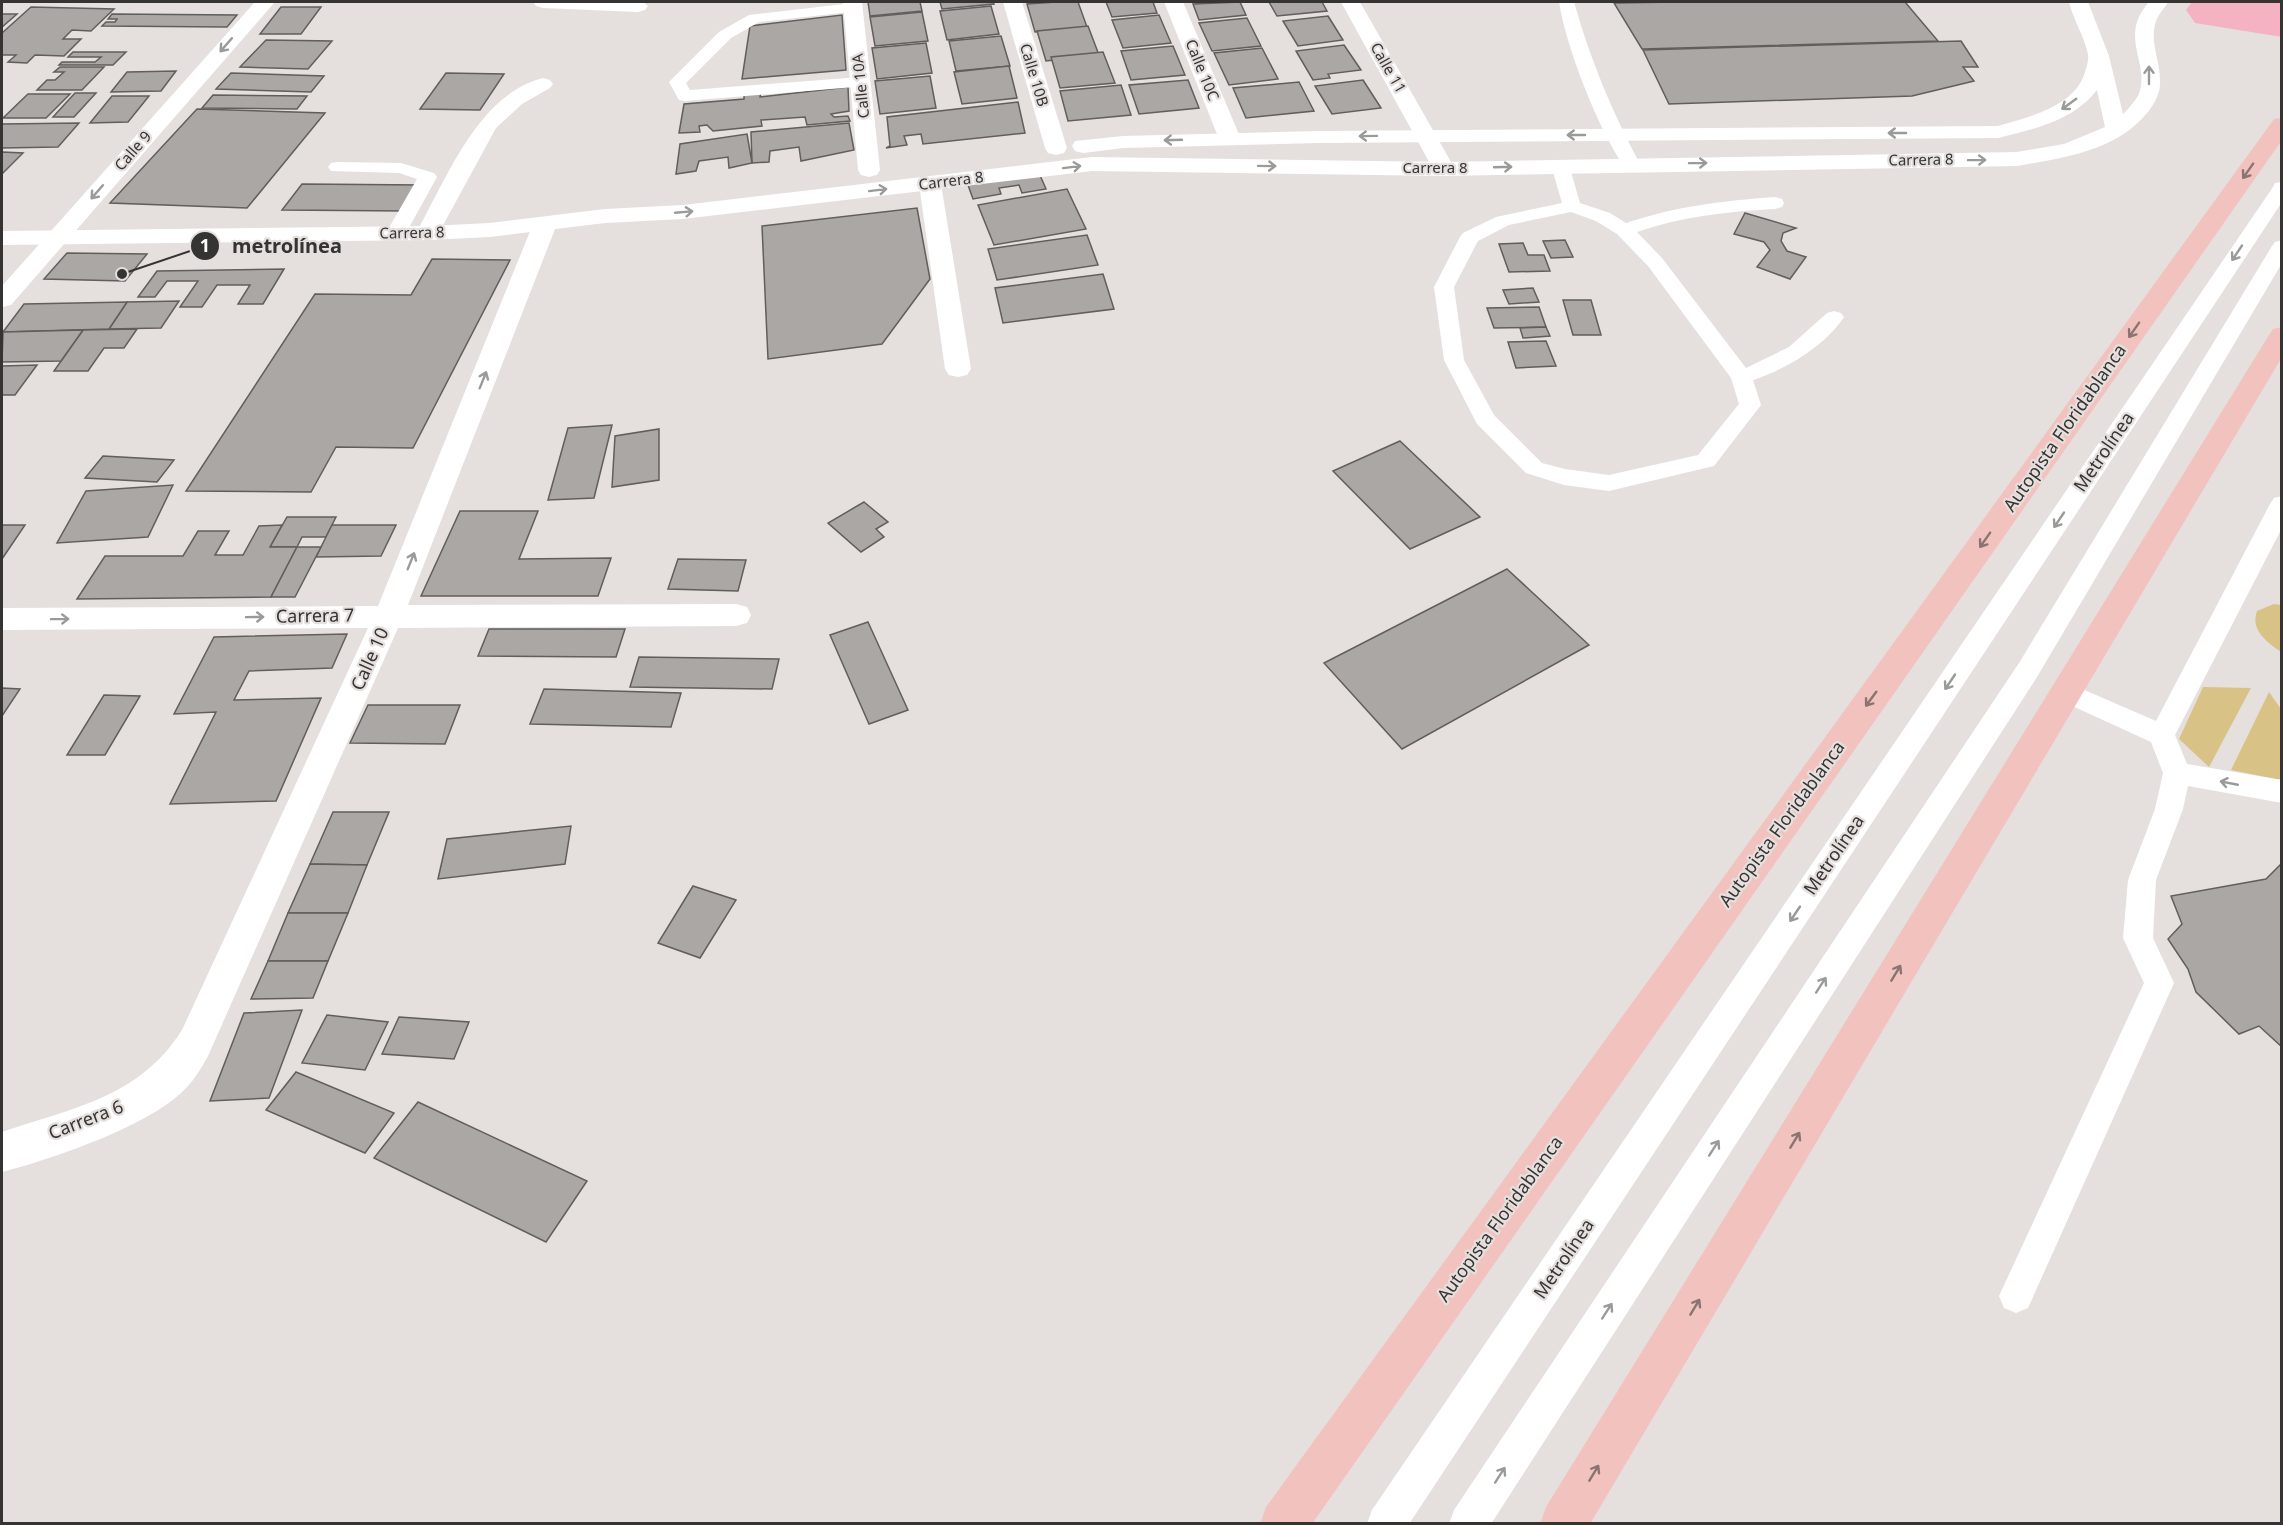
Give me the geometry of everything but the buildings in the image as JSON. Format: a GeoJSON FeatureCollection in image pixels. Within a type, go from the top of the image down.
{"type":"FeatureCollection","features":[{"type":"Feature","properties":{"kind":"highway","name":"Autopista Floridablanca"},"geometry":{"type":"LineString","coordinates":[[1283,1524],[2282,124]]}},
{"type":"Feature","properties":{"kind":"highway"},"geometry":{"type":"LineString","coordinates":[[1563,1524],[2282,334]]}},
{"type":"Feature","properties":{"kind":"main road","name":"Calle 9"},"geometry":{"type":"LineString","coordinates":[[2,300],[265,2]]}},
{"type":"Feature","properties":{"kind":"main road"},"geometry":{"type":"LineString","coordinates":[[543,2],[638,6]]}},
{"type":"Feature","properties":{"kind":"main road","name":"Calle 10B"},"geometry":{"type":"LineString","coordinates":[[1012,2],[1056,148]]}},
{"type":"Feature","properties":{"kind":"main road","name":"Calle 10C"},"geometry":{"type":"LineString","coordinates":[[1173,2],[1230,139]]}},
{"type":"Feature","properties":{"kind":"main road","name":"Calle 11"},"geometry":{"type":"LineString","coordinates":[[1350,2],[1444,168]]}},
{"type":"Feature","properties":{"kind":"main road"},"geometry":{"type":"LineString","coordinates":[[2078,2],[2099,56],[2116,129]]}},
{"type":"Feature","properties":{"kind":"main road","name":"Carrera 8"},"geometry":{"type":"LineString","coordinates":[[2,238],[428,233],[545,224],[605,216],[683,212],[1092,164],[1444,168],[2017,159],[2082,146],[2116,129],[2136,113],[2149,94],[2148,57],[2143,26],[2149,10],[2159,2]]}},
{"type":"Feature","properties":{"kind":"main road","name":"Calle 10A"},"geometry":{"type":"LineString","coordinates":[[852,5],[869,170]]}},
{"type":"Feature","properties":{"kind":"main road","name":"Carrera 8"},"geometry":{"type":"LineString","coordinates":[[605,216],[682,191],[1123,142],[1426,135],[1998,132],[2041,120],[2072,104],[2092,83],[2099,56]]}},
{"type":"Feature","properties":{"kind":"main road"},"geometry":{"type":"LineString","coordinates":[[428,233],[487,125],[515,100],[543,84]]}},
{"type":"Feature","properties":{"kind":"main road"},"geometry":{"type":"LineString","coordinates":[[930,184],[958,369]]}},
{"type":"Feature","properties":{"kind":"main road","name":"Calle 10"},"geometry":{"type":"LineString","coordinates":[[167,1080],[181,1065],[209,1015],[389,615],[545,224]]}},
{"type":"Feature","properties":{"kind":"main road","name":"Carrera 7"},"geometry":{"type":"LineString","coordinates":[[2,619],[389,615],[736,615]]}},
{"type":"Feature","properties":{"kind":"main road","name":"Carrera 6"},"geometry":{"type":"LineString","coordinates":[[2,1152],[102,1116],[150,1094],[167,1080]]}},
{"type":"Feature","properties":{"kind":"lane"},"geometry":{"type":"LineString","coordinates":[[1566,2],[1579,49],[1631,164]]}},
{"type":"Feature","properties":{"kind":"lane"},"geometry":{"type":"LineString","coordinates":[[852,5],[755,18],[724,35],[677,82],[685,96],[861,82]]}},
{"type":"Feature","properties":{"kind":"lane"},"geometry":{"type":"LineString","coordinates":[[1560,165],[1572,206]]}},
{"type":"Feature","properties":{"kind":"lane"},"geometry":{"type":"LineString","coordinates":[[337,167],[401,168],[428,177],[396,233]]}},
{"type":"Feature","properties":{"kind":"lane","name":"Metrolínea"},"geometry":{"type":"LineString","coordinates":[[1386,1524],[2282,187]]}},
{"type":"Feature","properties":{"kind":"lane"},"geometry":{"type":"LineString","coordinates":[[1623,231],[1669,215],[1713,207],[1774,203]]}},
{"type":"Feature","properties":{"kind":"lane"},"geometry":{"type":"LineString","coordinates":[[1572,206],[1603,217],[1623,231],[1656,262],[1741,377],[1750,405],[1706,461],[1610,483],[1564,477],[1534,468],[1485,419],[1454,360],[1444,286],[1470,237],[1503,221],[1572,206]]}},
{"type":"Feature","properties":{"kind":"lane"},"geometry":{"type":"LineString","coordinates":[[1468,1524],[2028,670],[2282,246]]}},
{"type":"Feature","properties":{"kind":"lane"},"geometry":{"type":"LineString","coordinates":[[1741,377],[1762,370],[1796,352],[1834,317]]}},
{"type":"Feature","properties":{"kind":"lane"},"geometry":{"type":"LineString","coordinates":[[2162,735],[2282,504]]}},
{"type":"Feature","properties":{"kind":"lane"},"geometry":{"type":"LineString","coordinates":[[2016,1296],[2159,983],[2138,938],[2142,880],[2169,809],[2177,773],[2162,735],[2066,692]]}},
{"type":"Feature","properties":{"kind":"lane"},"geometry":{"type":"LineString","coordinates":[[2177,773],[2282,792]]}},
{"type":"Feature","properties":{"kind":"shaded area"},"geometry":{"type":"Polygon","coordinates":[[[2274,604],[2281,605],[2281,652],[2261,635],[2255,618],[2257,611],[2274,604]]]}},
{"type":"Feature","properties":{"kind":"shaded area"},"geometry":{"type":"Polygon","coordinates":[[[2203,687],[2251,688],[2209,767],[2179,739],[2203,687]]]}},
{"type":"Feature","properties":{"kind":"shaded area"},"geometry":{"type":"Polygon","coordinates":[[[2269,692],[2281,709],[2281,780],[2231,770],[2269,692]]]}},
{"type":"Feature","properties":{"kind":"waterway"},"geometry":{"type":"LineString","coordinates":[[2216,10],[2282,19]]}},
{"type":"Feature","properties":{"kind":"place","name":"metrolínea"},"geometry":{"type":"Point","coordinates":[122,274]}}]}
